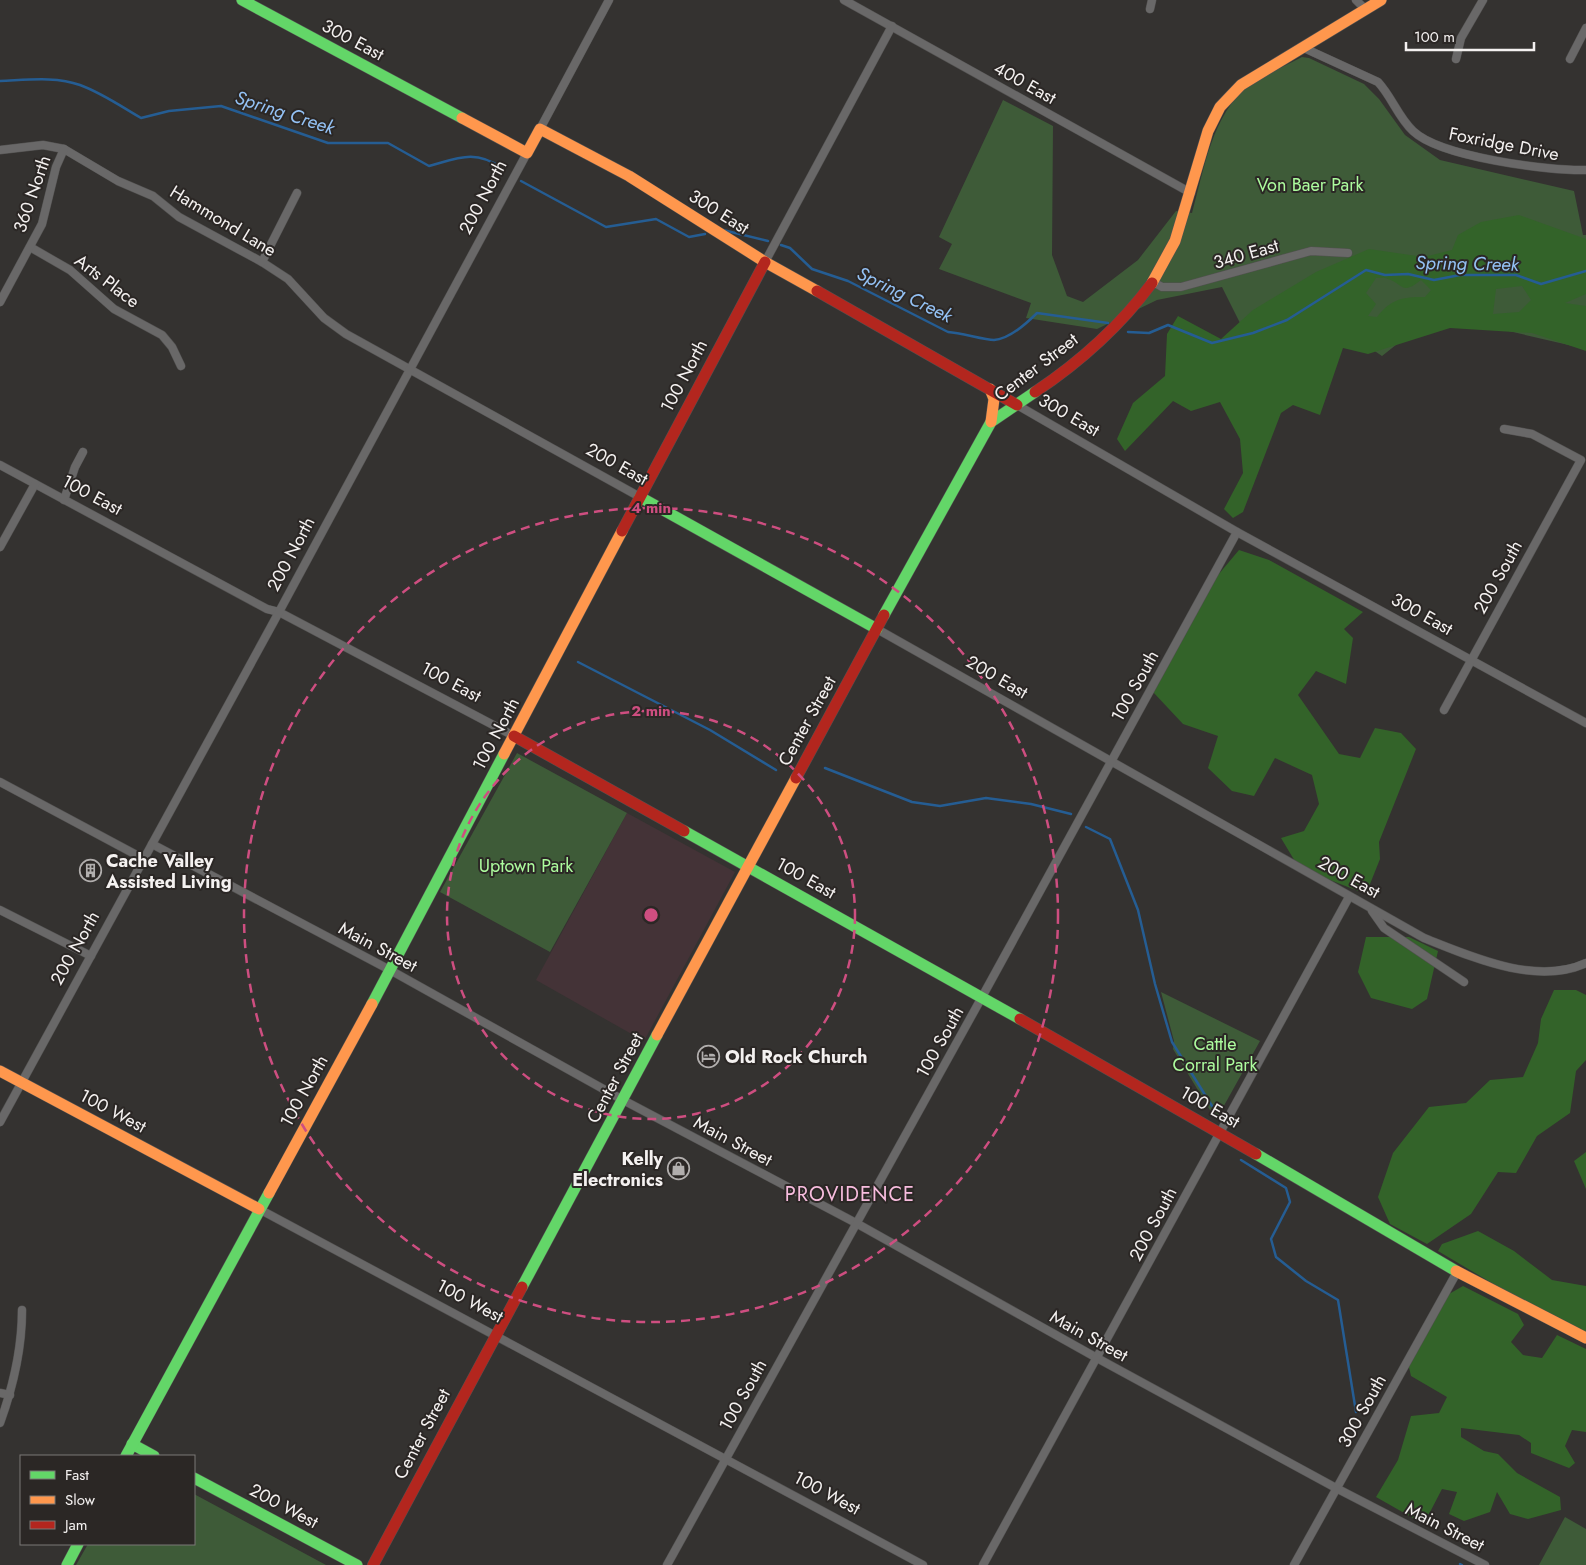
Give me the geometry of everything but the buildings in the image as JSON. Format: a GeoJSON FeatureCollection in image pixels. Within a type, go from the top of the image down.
{"type":"FeatureCollection","features":[{"type":"Feature","properties":{"kind":"street","name":"300 East"},"geometry":{"type":"LineString","coordinates":[[242,0],[527,153]]}},
{"type":"Feature","properties":{"kind":"street","name":"200 North"},"geometry":{"type":"LineString","coordinates":[[0,1122],[279,612],[609,0]]}},
{"type":"Feature","properties":{"kind":"street","name":"400 East"},"geometry":{"type":"LineString","coordinates":[[844,0],[1191,193]]}},
{"type":"Feature","properties":{"kind":"street"},"geometry":{"type":"LineString","coordinates":[[1150,9],[1152,0]]}},
{"type":"Feature","properties":{"kind":"street"},"geometry":{"type":"LineString","coordinates":[[1356,0],[1366,10]]}},
{"type":"Feature","properties":{"kind":"street","name":"Center Street"},"geometry":{"type":"LineString","coordinates":[[373,1565],[495,1334],[623,1100],[748,865],[991,422],[1053,380],[1106,336],[1134,307],[1153,282],[1175,241],[1191,193],[1208,131],[1220,108],[1241,85],[1381,0]]}},
{"type":"Feature","properties":{"kind":"street"},"geometry":{"type":"LineString","coordinates":[[1456,59],[1461,38],[1483,0]]}},
{"type":"Feature","properties":{"kind":"street","name":"100 North"},"geometry":{"type":"LineString","coordinates":[[126,1455],[390,970],[892,26]]}},
{"type":"Feature","properties":{"kind":"street"},"geometry":{"type":"LineString","coordinates":[[1570,60],[1586,28]]}},
{"type":"Feature","properties":{"kind":"street","name":"Foxridge Drive"},"geometry":{"type":"LineString","coordinates":[[1304,48],[1378,82],[1386,90],[1402,118],[1414,132],[1441,148],[1544,169],[1586,170]]}},
{"type":"Feature","properties":{"kind":"street","name":"300 East"},"geometry":{"type":"LineString","coordinates":[[540,129],[629,176],[765,262],[1237,532],[1586,723]]}},
{"type":"Feature","properties":{"kind":"street","name":"Hammond Lane"},"geometry":{"type":"LineString","coordinates":[[0,150],[44,144],[64,149],[118,181],[152,196],[179,217],[262,262],[288,279],[324,318],[346,334],[410,368]]}},
{"type":"Feature","properties":{"kind":"street","name":"360 North"},"geometry":{"type":"LineString","coordinates":[[0,302],[42,224],[56,167],[64,149]]}},
{"type":"Feature","properties":{"kind":"street"},"geometry":{"type":"LineString","coordinates":[[262,262],[298,193]]}},
{"type":"Feature","properties":{"kind":"street","name":"Arts Place"},"geometry":{"type":"LineString","coordinates":[[30,247],[70,270],[114,309],[162,335],[172,347],[181,366]]}},
{"type":"Feature","properties":{"kind":"street","name":"340 East"},"geometry":{"type":"LineString","coordinates":[[1153,282],[1162,286],[1181,288],[1311,250],[1348,253]]}},
{"type":"Feature","properties":{"kind":"street","name":"200 East"},"geometry":{"type":"LineString","coordinates":[[410,368],[877,629],[1348,897],[1424,938],[1462,953],[1528,972],[1556,973],[1583,965]]}},
{"type":"Feature","properties":{"kind":"street"},"geometry":{"type":"LineString","coordinates":[[990,389],[994,399],[991,422]]}},
{"type":"Feature","properties":{"kind":"street","name":"200 South"},"geometry":{"type":"LineString","coordinates":[[1444,710],[1580,460],[1532,434],[1504,429]]}},
{"type":"Feature","properties":{"kind":"street"},"geometry":{"type":"LineString","coordinates":[[64,500],[75,467],[83,452]]}},
{"type":"Feature","properties":{"kind":"street","name":"100 East"},"geometry":{"type":"LineString","coordinates":[[0,465],[267,609],[279,612],[514,736],[982,997],[1219,1132],[1457,1272],[1586,1338]]}},
{"type":"Feature","properties":{"kind":"street"},"geometry":{"type":"LineString","coordinates":[[0,547],[35,484]]}},
{"type":"Feature","properties":{"kind":"street","name":"100 South"},"geometry":{"type":"LineString","coordinates":[[667,1565],[1237,532]]}},
{"type":"Feature","properties":{"kind":"street"},"geometry":{"type":"LineString","coordinates":[[0,782],[144,859]]}},
{"type":"Feature","properties":{"kind":"street","name":"Main Street"},"geometry":{"type":"LineString","coordinates":[[152,844],[390,970],[623,1100],[856,1223],[1097,1358],[1336,1488],[1485,1565]]}},
{"type":"Feature","properties":{"kind":"street","name":"200 South"},"geometry":{"type":"LineString","coordinates":[[983,1565],[1348,897]]}},
{"type":"Feature","properties":{"kind":"street"},"geometry":{"type":"LineString","coordinates":[[1370,909],[1384,928],[1464,982]]}},
{"type":"Feature","properties":{"kind":"street"},"geometry":{"type":"LineString","coordinates":[[0,910],[91,956]]}},
{"type":"Feature","properties":{"kind":"street","name":"100 West"},"geometry":{"type":"LineString","coordinates":[[0,1071],[495,1334],[923,1565]]}},
{"type":"Feature","properties":{"kind":"street","name":"300 South"},"geometry":{"type":"LineString","coordinates":[[1294,1565],[1457,1272]]}},
{"type":"Feature","properties":{"kind":"street"},"geometry":{"type":"LineString","coordinates":[[0,1424],[10,1395],[22,1334],[22,1310]]}},
{"type":"Feature","properties":{"kind":"street"},"geometry":{"type":"LineString","coordinates":[[0,1393],[10,1395]]}},
{"type":"Feature","properties":{"kind":"street"},"geometry":{"type":"LineString","coordinates":[[132,1444],[152,1455]]}},
{"type":"Feature","properties":{"kind":"street","name":"200 West"},"geometry":{"type":"LineString","coordinates":[[195,1479],[357,1565]]}},
{"type":"Feature","properties":{"kind":"street"},"geometry":{"type":"LineString","coordinates":[[67,1565],[77,1545]]}},
{"type":"Feature","properties":{"kind":"shaded area"},"geometry":{"type":"Polygon","coordinates":[[[627,813],[735,872],[644,1041],[536,980],[627,813]]]}},
{"type":"Feature","properties":{"kind":"green space","name":"Von Baer Park"},"geometry":{"type":"Polygon","coordinates":[[[1302,57],[1309,58],[1364,84],[1379,99],[1405,135],[1440,160],[1574,191],[1583,235],[1586,235],[1586,349],[1435,314],[1382,356],[1345,331],[1241,325],[1222,287],[1157,300],[1097,329],[1026,318],[1031,303],[939,269],[952,244],[939,237],[1003,100],[1053,126],[1052,255],[1067,296],[1083,302],[1138,260],[1176,211],[1192,213],[1211,143],[1227,111],[1237,97],[1250,85],[1302,57]]]}},
{"type":"Feature","properties":{"kind":"green space"},"geometry":{"type":"Polygon","coordinates":[[[1519,215],[1586,239],[1586,294],[1565,303],[1586,306],[1586,351],[1532,333],[1450,328],[1368,354],[1343,348],[1320,415],[1293,405],[1281,413],[1243,512],[1233,518],[1224,509],[1243,473],[1240,439],[1220,402],[1191,411],[1173,401],[1125,451],[1117,439],[1133,403],[1165,376],[1167,334],[1178,316],[1221,339],[1253,310],[1316,272],[1369,249],[1424,257],[1452,250],[1458,235],[1481,222],[1519,215]],[[1376,278],[1366,293],[1376,304],[1368,316],[1377,317],[1387,306],[1398,300],[1425,297],[1431,290],[1421,280],[1406,288],[1387,278],[1376,278]],[[1522,286],[1496,289],[1493,314],[1519,312],[1531,300],[1522,286]]]}},
{"type":"Feature","properties":{"kind":"green space"},"geometry":{"type":"Polygon","coordinates":[[[1239,550],[1269,560],[1363,612],[1344,629],[1353,638],[1346,684],[1316,671],[1298,695],[1339,754],[1360,758],[1375,728],[1401,733],[1416,749],[1379,842],[1380,859],[1366,894],[1299,868],[1281,838],[1304,831],[1319,804],[1312,775],[1275,758],[1254,796],[1232,791],[1208,768],[1218,736],[1183,724],[1153,692],[1213,581],[1239,550]]]}},
{"type":"Feature","properties":{"kind":"green space","name":"Uptown Park"},"geometry":{"type":"Polygon","coordinates":[[[517,753],[627,813],[550,952],[440,892],[517,753]]]}},
{"type":"Feature","properties":{"kind":"green space"},"geometry":{"type":"Polygon","coordinates":[[[1366,937],[1409,937],[1438,951],[1427,999],[1412,1009],[1371,998],[1358,972],[1366,937]]]}},
{"type":"Feature","properties":{"kind":"green space"},"geometry":{"type":"Polygon","coordinates":[[[1554,990],[1576,990],[1586,995],[1586,1060],[1576,1071],[1570,1113],[1537,1136],[1516,1173],[1498,1172],[1471,1214],[1427,1244],[1390,1224],[1378,1197],[1393,1153],[1429,1107],[1466,1103],[1490,1080],[1523,1077],[1538,1043],[1541,1019],[1554,990]]]}},
{"type":"Feature","properties":{"kind":"green space","name":"Cattle Corral Park"},"geometry":{"type":"Polygon","coordinates":[[[1161,992],[1260,1041],[1216,1120],[1173,1049],[1174,1041],[1161,992]]]}},
{"type":"Feature","properties":{"kind":"green space"},"geometry":{"type":"Polygon","coordinates":[[[1586,1152],[1586,1189],[1574,1161],[1586,1152]]]}},
{"type":"Feature","properties":{"kind":"green space"},"geometry":{"type":"Polygon","coordinates":[[[1478,1231],[1514,1251],[1552,1280],[1586,1286],[1586,1339],[1438,1251],[1442,1244],[1478,1231]]]}},
{"type":"Feature","properties":{"kind":"green space"},"geometry":{"type":"Polygon","coordinates":[[[1463,1286],[1518,1314],[1524,1325],[1511,1342],[1523,1355],[1542,1358],[1557,1335],[1586,1349],[1586,1432],[1572,1430],[1565,1446],[1575,1463],[1569,1468],[1531,1453],[1531,1443],[1519,1435],[1461,1428],[1461,1437],[1484,1451],[1498,1454],[1517,1473],[1560,1497],[1561,1510],[1528,1519],[1510,1514],[1497,1492],[1490,1512],[1464,1521],[1449,1514],[1457,1492],[1442,1489],[1429,1514],[1413,1518],[1376,1497],[1398,1460],[1411,1416],[1439,1413],[1447,1397],[1411,1376],[1408,1363],[1449,1294],[1463,1286]]]}},
{"type":"Feature","properties":{"kind":"green space"},"geometry":{"type":"Polygon","coordinates":[[[195,1495],[326,1565],[76,1565],[87,1545],[195,1545],[195,1495]]]}},
{"type":"Feature","properties":{"kind":"green space"},"geometry":{"type":"Polygon","coordinates":[[[1565,1517],[1586,1529],[1586,1565],[1539,1565],[1565,1517]]]}},
{"type":"Feature","properties":{"kind":"waterway","name":"Spring Creek"},"geometry":{"type":"LineString","coordinates":[[0,81],[41,79],[71,82],[112,100],[141,118],[169,111],[221,106],[328,143],[388,143],[429,166],[458,158],[475,157],[492,162],[502,168]]}},
{"type":"Feature","properties":{"kind":"waterway","name":"Spring Creek"},"geometry":{"type":"LineString","coordinates":[[521,181],[606,227],[656,219],[689,237],[705,234]]}},
{"type":"Feature","properties":{"kind":"waterway","name":"Spring Creek"},"geometry":{"type":"LineString","coordinates":[[723,230],[768,241]]}},
{"type":"Feature","properties":{"kind":"waterway","name":"Spring Creek"},"geometry":{"type":"LineString","coordinates":[[781,245],[790,248],[812,269],[848,281],[948,332],[990,340],[1000,339],[1017,330],[1037,313],[1108,323]]}},
{"type":"Feature","properties":{"kind":"waterway","name":"Spring Creek"},"geometry":{"type":"LineString","coordinates":[[1128,332],[1149,333],[1168,325],[1212,343],[1253,333],[1287,320],[1366,270],[1385,275],[1408,274],[1434,280],[1460,275],[1516,275],[1541,284],[1586,271]]}},
{"type":"Feature","properties":{"kind":"waterway"},"geometry":{"type":"LineString","coordinates":[[578,662],[710,730],[776,770]]}},
{"type":"Feature","properties":{"kind":"waterway"},"geometry":{"type":"LineString","coordinates":[[825,768],[912,802],[940,806],[986,798],[1031,804],[1071,814]]}},
{"type":"Feature","properties":{"kind":"waterway"},"geometry":{"type":"LineString","coordinates":[[1086,827],[1110,839],[1138,910],[1155,984],[1172,1042],[1212,1106]]}},
{"type":"Feature","properties":{"kind":"waterway"},"geometry":{"type":"LineString","coordinates":[[1241,1160],[1286,1188],[1290,1202],[1271,1239],[1276,1257],[1306,1281],[1338,1300],[1356,1412]]}},
{"type":"Feature","properties":{"kind":"traffic: fast"},"geometry":{"type":"LineString","coordinates":[[242,0],[462,118]]}},
{"type":"Feature","properties":{"kind":"traffic: fast"},"geometry":{"type":"LineString","coordinates":[[884,615],[991,422],[1035,392]]}},
{"type":"Feature","properties":{"kind":"traffic: fast"},"geometry":{"type":"LineString","coordinates":[[640,497],[877,629]]}},
{"type":"Feature","properties":{"kind":"traffic: fast"},"geometry":{"type":"LineString","coordinates":[[372,1004],[504,754]]}},
{"type":"Feature","properties":{"kind":"traffic: fast"},"geometry":{"type":"LineString","coordinates":[[684,831],[1020,1019]]}},
{"type":"Feature","properties":{"kind":"traffic: fast"},"geometry":{"type":"LineString","coordinates":[[522,1287],[657,1035]]}},
{"type":"Feature","properties":{"kind":"traffic: fast"},"geometry":{"type":"LineString","coordinates":[[1256,1154],[1456,1271]]}},
{"type":"Feature","properties":{"kind":"traffic: fast"},"geometry":{"type":"LineString","coordinates":[[127,1455],[269,1193]]}},
{"type":"Feature","properties":{"kind":"traffic: fast"},"geometry":{"type":"LineString","coordinates":[[132,1444],[152,1455]]}},
{"type":"Feature","properties":{"kind":"traffic: fast"},"geometry":{"type":"LineString","coordinates":[[195,1479],[357,1565]]}},
{"type":"Feature","properties":{"kind":"traffic: fast"},"geometry":{"type":"LineString","coordinates":[[67,1565],[77,1545]]}},
{"type":"Feature","properties":{"kind":"traffic: slow"},"geometry":{"type":"LineString","coordinates":[[1152,283],[1175,241],[1208,131],[1220,107],[1241,85],[1381,0]]}},
{"type":"Feature","properties":{"kind":"traffic: slow"},"geometry":{"type":"LineString","coordinates":[[462,118],[527,153],[540,129],[629,176],[765,262],[817,291]]}},
{"type":"Feature","properties":{"kind":"traffic: slow"},"geometry":{"type":"LineString","coordinates":[[990,389],[994,399],[991,422]]}},
{"type":"Feature","properties":{"kind":"traffic: slow"},"geometry":{"type":"LineString","coordinates":[[504,754],[622,531]]}},
{"type":"Feature","properties":{"kind":"traffic: slow"},"geometry":{"type":"LineString","coordinates":[[657,1035],[796,778]]}},
{"type":"Feature","properties":{"kind":"traffic: slow"},"geometry":{"type":"LineString","coordinates":[[269,1193],[372,1004]]}},
{"type":"Feature","properties":{"kind":"traffic: slow"},"geometry":{"type":"LineString","coordinates":[[0,1071],[259,1209]]}},
{"type":"Feature","properties":{"kind":"traffic: slow"},"geometry":{"type":"LineString","coordinates":[[1456,1271],[1586,1338]]}},
{"type":"Feature","properties":{"kind":"traffic: jam"},"geometry":{"type":"LineString","coordinates":[[622,531],[765,262]]}},
{"type":"Feature","properties":{"kind":"traffic: jam"},"geometry":{"type":"LineString","coordinates":[[1035,392],[1083,356],[1127,314],[1152,283]]}},
{"type":"Feature","properties":{"kind":"traffic: jam"},"geometry":{"type":"LineString","coordinates":[[817,291],[1017,405]]}},
{"type":"Feature","properties":{"kind":"traffic: jam"},"geometry":{"type":"LineString","coordinates":[[796,778],[884,615]]}},
{"type":"Feature","properties":{"kind":"traffic: jam"},"geometry":{"type":"LineString","coordinates":[[514,736],[684,831]]}},
{"type":"Feature","properties":{"kind":"traffic: jam"},"geometry":{"type":"LineString","coordinates":[[1020,1019],[1256,1154]]}},
{"type":"Feature","properties":{"kind":"traffic: jam"},"geometry":{"type":"LineString","coordinates":[[373,1565],[522,1287]]}},
{"type":"Feature","properties":{"kind":"place","name":"Cache Valley Assisted Living"},"geometry":{"type":"Point","coordinates":[90,871]}},
{"type":"Feature","properties":{"kind":"place","name":"Old Rock Church"},"geometry":{"type":"Point","coordinates":[709,1057]}},
{"type":"Feature","properties":{"kind":"place","name":"Kelly Electronics"},"geometry":{"type":"Point","coordinates":[679,1169]}},
{"type":"Feature","properties":{"kind":"district","name":"PROVIDENCE"},"geometry":{"type":"Point","coordinates":[850,1194]}}]}
